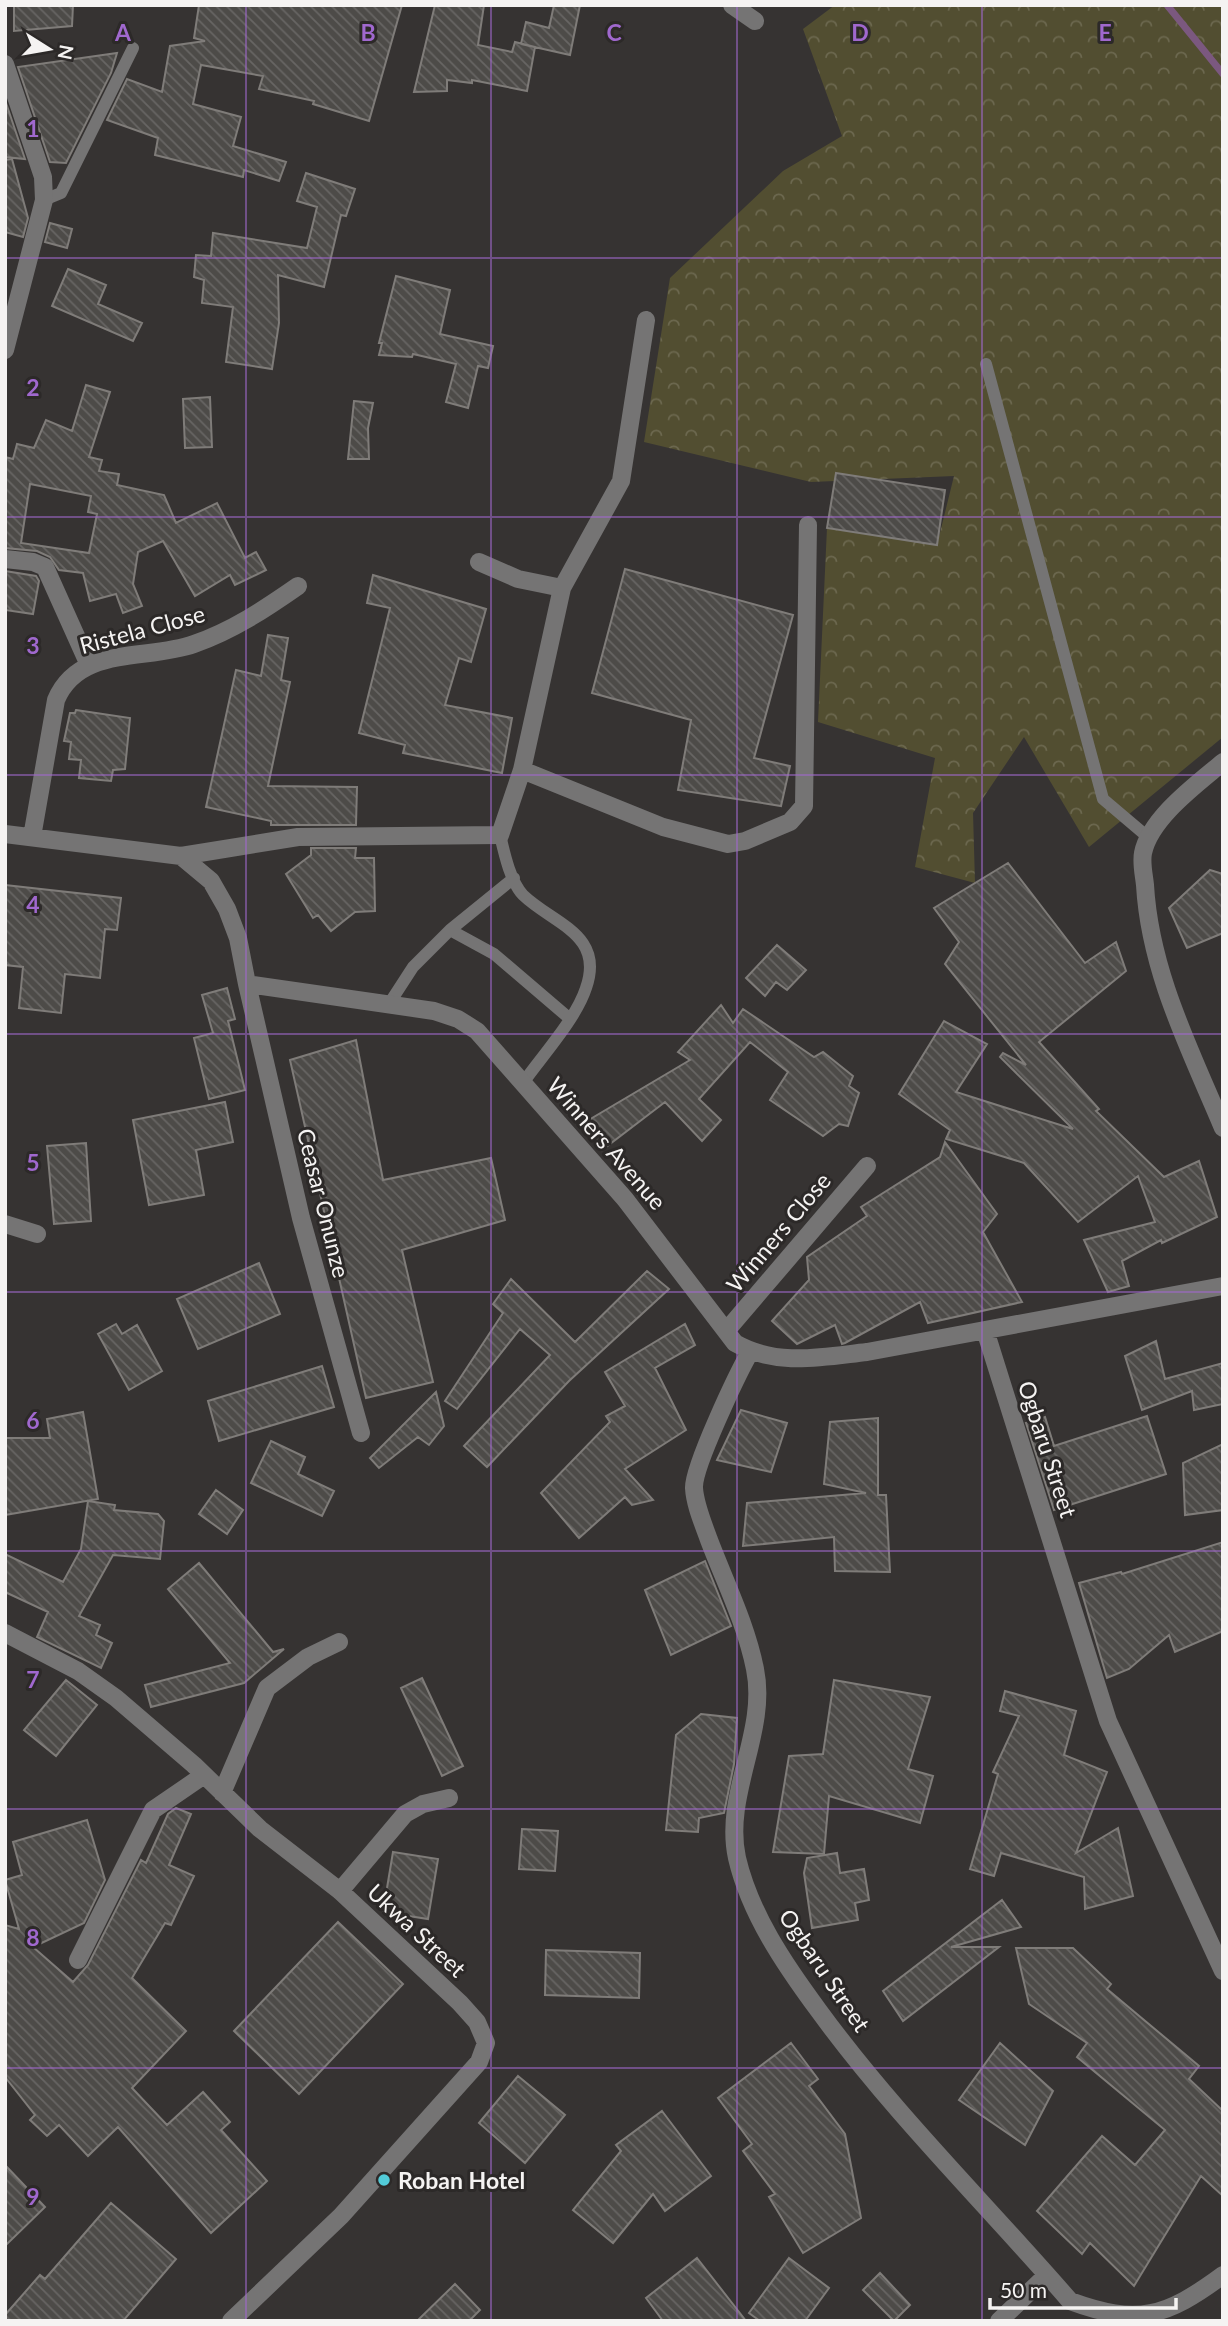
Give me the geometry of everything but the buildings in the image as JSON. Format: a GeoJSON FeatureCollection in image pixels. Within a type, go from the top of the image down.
{"type":"FeatureCollection","features":[{"type":"Feature","properties":{"kind":"street"},"geometry":{"type":"LineString","coordinates":[[732,5],[755,21]]}},
{"type":"Feature","properties":{"kind":"street"},"geometry":{"type":"LineString","coordinates":[[5,64],[43,177],[44,200],[5,350]]}},
{"type":"Feature","properties":{"kind":"street"},"geometry":{"type":"LineString","coordinates":[[5,834],[181,856],[298,837],[500,835],[522,770],[562,588],[621,481],[646,320]]}},
{"type":"Feature","properties":{"kind":"street"},"geometry":{"type":"LineString","coordinates":[[522,770],[663,827],[728,844],[745,841],[790,822],[804,806],[808,525]]}},
{"type":"Feature","properties":{"kind":"street"},"geometry":{"type":"LineString","coordinates":[[5,559],[33,562],[45,567],[89,665]]}},
{"type":"Feature","properties":{"kind":"street"},"geometry":{"type":"LineString","coordinates":[[479,562],[518,579],[562,588]]}},
{"type":"Feature","properties":{"kind":"street","name":"Ristela Close"},"geometry":{"type":"LineString","coordinates":[[32,837],[56,700],[62,686],[76,671],[89,665],[192,645],[247,620],[298,586]]}},
{"type":"Feature","properties":{"kind":"street"},"geometry":{"type":"LineString","coordinates":[[1223,762],[1176,801],[1149,838],[1143,854],[1145,896],[1160,975],[1223,1128]]}},
{"type":"Feature","properties":{"kind":"street"},"geometry":{"type":"LineString","coordinates":[[181,856],[211,881],[228,909],[238,938],[247,984]]}},
{"type":"Feature","properties":{"kind":"street","name":"Winners Avenue"},"geometry":{"type":"LineString","coordinates":[[247,984],[434,1011],[458,1019],[477,1031],[625,1199],[735,1343],[750,1352]]}},
{"type":"Feature","properties":{"kind":"street","name":"Ceasar Onunze"},"geometry":{"type":"LineString","coordinates":[[247,984],[301,1218],[361,1433]]}},
{"type":"Feature","properties":{"kind":"street","name":"Winners Close"},"geometry":{"type":"LineString","coordinates":[[727,1330],[867,1166]]}},
{"type":"Feature","properties":{"kind":"street"},"geometry":{"type":"LineString","coordinates":[[5,1224],[37,1234]]}},
{"type":"Feature","properties":{"kind":"street"},"geometry":{"type":"LineString","coordinates":[[750,1352],[775,1358],[808,1359],[867,1352],[1223,1286]]}},
{"type":"Feature","properties":{"kind":"street","name":"Ogbaru Street"},"geometry":{"type":"LineString","coordinates":[[985,1330],[1108,1721],[1223,1971]]}},
{"type":"Feature","properties":{"kind":"street","name":"Ogbaru Street"},"geometry":{"type":"LineString","coordinates":[[750,1352],[737,1375],[693,1485],[702,1520],[751,1646],[757,1675],[757,1708],[734,1826],[737,1857],[763,1926],[799,1984],[886,2098],[1070,2301],[1112,2318],[1130,2320],[1156,2315],[1189,2300],[1223,2274]]}},
{"type":"Feature","properties":{"kind":"street","name":"Ukwa Street"},"geometry":{"type":"LineString","coordinates":[[5,1633],[78,1671],[116,1698],[204,1775],[260,1829],[340,1891],[460,2003],[477,2022],[486,2043],[479,2062],[341,2216],[231,2321]]}},
{"type":"Feature","properties":{"kind":"street"},"geometry":{"type":"LineString","coordinates":[[222,1793],[267,1688],[307,1657],[339,1642]]}},
{"type":"Feature","properties":{"kind":"street"},"geometry":{"type":"LineString","coordinates":[[78,1960],[153,1810],[204,1775]]}},
{"type":"Feature","properties":{"kind":"street"},"geometry":{"type":"LineString","coordinates":[[340,1891],[405,1814],[424,1804],[449,1798]]}},
{"type":"Feature","properties":{"kind":"street"},"geometry":{"type":"LineString","coordinates":[[999,2321],[1047,2275]]}},
{"type":"Feature","properties":{"kind":"lane"},"geometry":{"type":"LineString","coordinates":[[44,200],[61,192],[133,48]]}},
{"type":"Feature","properties":{"kind":"lane"},"geometry":{"type":"LineString","coordinates":[[986,363],[1103,799],[1149,838]]}},
{"type":"Feature","properties":{"kind":"lane"},"geometry":{"type":"LineString","coordinates":[[500,835],[503,853],[522,893],[575,932],[590,956],[587,988],[523,1083]]}},
{"type":"Feature","properties":{"kind":"lane"},"geometry":{"type":"LineString","coordinates":[[388,1004],[413,967],[450,930],[514,878]]}},
{"type":"Feature","properties":{"kind":"lane"},"geometry":{"type":"LineString","coordinates":[[450,930],[494,954],[569,1018]]}},
{"type":"Feature","properties":{"kind":"green space"},"geometry":{"type":"Polygon","coordinates":[[[835,5],[1223,5],[1223,737],[1089,847],[1024,737],[973,813],[975,883],[915,867],[935,758],[818,722],[827,528],[937,545],[954,476],[811,482],[644,442],[670,278],[783,171],[842,136],[803,29],[835,5]]]}},
{"type":"Feature","properties":{"kind":"waterway"},"geometry":{"type":"LineString","coordinates":[[1167,5],[1223,74]]}},
{"type":"Feature","properties":{"kind":"place","name":"Roban Hotel"},"geometry":{"type":"Point","coordinates":[384,2180]}}]}
